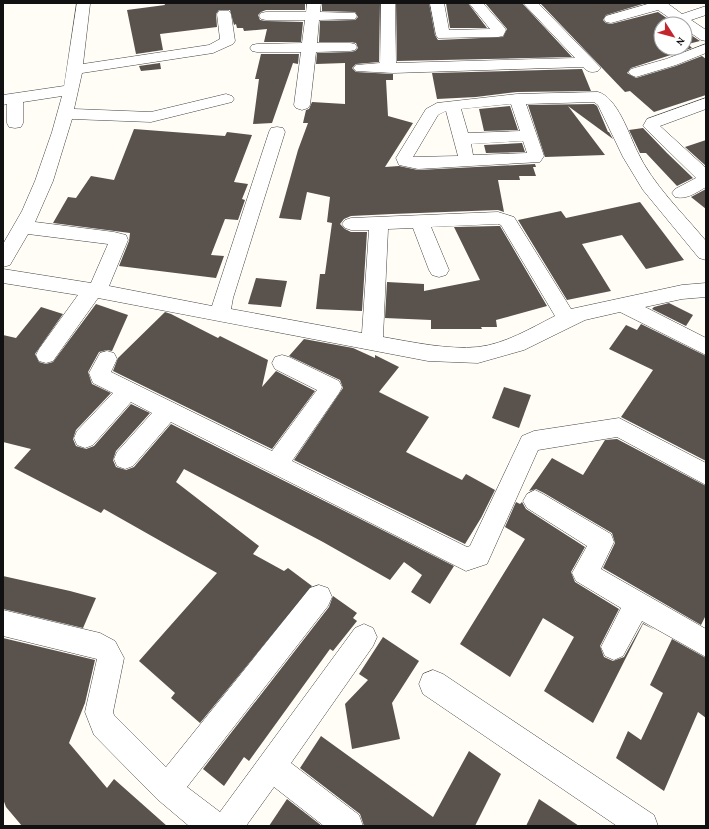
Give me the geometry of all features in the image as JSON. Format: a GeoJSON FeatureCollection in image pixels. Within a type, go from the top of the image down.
{"type":"FeatureCollection","features":[{"type":"Feature","properties":{"kind":"street"},"geometry":{"type":"LineString","coordinates":[[3,260],[34,205],[58,141],[81,38],[80,3]]}},
{"type":"Feature","properties":{"kind":"street"},"geometry":{"type":"LineString","coordinates":[[388,3],[388,65],[390,67]]}},
{"type":"Feature","properties":{"kind":"street"},"geometry":{"type":"LineString","coordinates":[[437,3],[443,35],[498,33],[499,30],[476,3]]}},
{"type":"Feature","properties":{"kind":"street"},"geometry":{"type":"LineString","coordinates":[[361,68],[591,66],[530,3]]}},
{"type":"Feature","properties":{"kind":"street"},"geometry":{"type":"LineString","coordinates":[[611,19],[659,4],[676,16]]}},
{"type":"Feature","properties":{"kind":"street"},"geometry":{"type":"LineString","coordinates":[[302,105],[313,10]]}},
{"type":"Feature","properties":{"kind":"street"},"geometry":{"type":"LineString","coordinates":[[266,16],[313,10],[350,16]]}},
{"type":"Feature","properties":{"kind":"street"},"geometry":{"type":"LineString","coordinates":[[689,16],[706,10]]}},
{"type":"Feature","properties":{"kind":"street"},"geometry":{"type":"LineString","coordinates":[[74,70],[213,49],[228,41],[224,14]]}},
{"type":"Feature","properties":{"kind":"street"},"geometry":{"type":"LineString","coordinates":[[693,28],[706,37]]}},
{"type":"Feature","properties":{"kind":"street"},"geometry":{"type":"LineString","coordinates":[[257,48],[350,47]]}},
{"type":"Feature","properties":{"kind":"street"},"geometry":{"type":"LineString","coordinates":[[636,72],[671,62],[706,48]]}},
{"type":"Feature","properties":{"kind":"street"},"geometry":{"type":"LineString","coordinates":[[15,123],[9,99],[70,90]]}},
{"type":"Feature","properties":{"kind":"street"},"geometry":{"type":"LineString","coordinates":[[517,99],[536,156],[534,158],[418,163],[410,163],[405,161],[404,158],[432,112],[438,107],[452,104],[517,99],[598,97],[603,100],[631,157],[649,186],[706,253]]}},
{"type":"Feature","properties":{"kind":"street"},"geometry":{"type":"LineString","coordinates":[[64,114],[156,117],[226,99]]}},
{"type":"Feature","properties":{"kind":"street"},"geometry":{"type":"LineString","coordinates":[[681,193],[704,181],[706,178],[652,128],[652,125],[706,103]]}},
{"type":"Feature","properties":{"kind":"street"},"geometry":{"type":"LineString","coordinates":[[452,104],[467,161]]}},
{"type":"Feature","properties":{"kind":"street"},"geometry":{"type":"LineString","coordinates":[[220,315],[223,298],[277,132]]}},
{"type":"Feature","properties":{"kind":"street"},"geometry":{"type":"LineString","coordinates":[[461,139],[529,136]]}},
{"type":"Feature","properties":{"kind":"street"},"geometry":{"type":"LineString","coordinates":[[351,224],[498,218],[508,221],[566,319]]}},
{"type":"Feature","properties":{"kind":"street"},"geometry":{"type":"LineString","coordinates":[[420,222],[439,270]]}},
{"type":"Feature","properties":{"kind":"street"},"geometry":{"type":"LineString","coordinates":[[372,342],[379,223]]}},
{"type":"Feature","properties":{"kind":"street"},"geometry":{"type":"LineString","coordinates":[[22,227],[114,238],[119,240],[120,243],[95,290],[46,355]]}},
{"type":"Feature","properties":{"kind":"street"},"geometry":{"type":"LineString","coordinates":[[3,276],[95,290],[220,315],[428,353],[478,355],[517,344],[580,313],[682,292],[706,290]]}},
{"type":"Feature","properties":{"kind":"street"},"geometry":{"type":"LineString","coordinates":[[621,304],[706,347]]}},
{"type":"Feature","properties":{"kind":"street"},"geometry":{"type":"LineString","coordinates":[[107,359],[100,375],[466,560],[478,556],[530,443],[534,441],[619,427],[706,475]]}},
{"type":"Feature","properties":{"kind":"street"},"geometry":{"type":"LineString","coordinates":[[276,463],[331,387],[282,363]]}},
{"type":"Feature","properties":{"kind":"street"},"geometry":{"type":"LineString","coordinates":[[85,438],[130,390]]}},
{"type":"Feature","properties":{"kind":"street"},"geometry":{"type":"LineString","coordinates":[[125,459],[168,410]]}},
{"type":"Feature","properties":{"kind":"street"},"geometry":{"type":"LineString","coordinates":[[536,501],[600,540],[601,545],[585,573],[706,644]]}},
{"type":"Feature","properties":{"kind":"street"},"geometry":{"type":"LineString","coordinates":[[167,789],[319,596]]}},
{"type":"Feature","properties":{"kind":"street"},"geometry":{"type":"LineString","coordinates":[[614,648],[637,603]]}},
{"type":"Feature","properties":{"kind":"street"},"geometry":{"type":"LineString","coordinates":[[3,623],[100,646],[106,650],[111,658],[100,712],[100,717],[104,725],[167,789],[213,826]]}},
{"type":"Feature","properties":{"kind":"street"},"geometry":{"type":"LineString","coordinates":[[228,826],[364,637]]}},
{"type":"Feature","properties":{"kind":"street"},"geometry":{"type":"LineString","coordinates":[[433,684],[644,826]]}},
{"type":"Feature","properties":{"kind":"street"},"geometry":{"type":"LineString","coordinates":[[272,766],[348,826]]}},
{"type":"Feature","properties":{"kind":"building"},"geometry":{"type":"Polygon","coordinates":[[[164,3],[305,3],[305,10],[266,10],[258,15],[260,20],[266,21],[303,22],[301,42],[264,42],[267,29],[244,31],[243,28],[237,28],[236,24],[234,25],[230,10],[219,10],[216,14],[217,27],[160,34],[163,50],[136,54],[127,10],[165,5],[164,3]]]}},
{"type":"Feature","properties":{"kind":"building"},"geometry":{"type":"Polygon","coordinates":[[[322,3],[380,3],[379,62],[356,64],[352,68],[356,72],[393,74],[393,80],[386,80],[388,116],[413,123],[385,167],[399,166],[418,170],[535,164],[536,167],[533,167],[536,176],[519,176],[520,180],[498,180],[504,212],[498,210],[392,214],[351,216],[344,219],[340,224],[345,229],[351,232],[367,232],[362,311],[316,309],[320,274],[325,274],[332,223],[327,222],[330,197],[307,192],[301,220],[279,218],[298,150],[308,123],[303,123],[306,110],[309,109],[312,102],[345,104],[345,63],[316,64],[317,53],[350,52],[355,51],[358,48],[356,43],[350,42],[319,42],[320,21],[355,20],[358,17],[355,12],[322,11],[322,3]]]}},
{"type":"Feature","properties":{"kind":"building"},"geometry":{"type":"Polygon","coordinates":[[[396,3],[429,3],[435,35],[438,40],[503,37],[507,29],[485,3],[522,3],[572,57],[397,61],[396,3]]]}},
{"type":"Feature","properties":{"kind":"building"},"geometry":{"type":"Polygon","coordinates":[[[446,3],[468,3],[487,28],[450,28],[446,3]]]}},
{"type":"Feature","properties":{"kind":"building"},"geometry":{"type":"Polygon","coordinates":[[[540,3],[646,3],[606,15],[603,20],[606,23],[611,24],[658,12],[664,16],[653,16],[653,56],[668,56],[631,68],[627,73],[636,78],[676,66],[702,56],[706,59],[706,95],[654,112],[630,91],[625,92],[540,3]]]}},
{"type":"Feature","properties":{"kind":"building"},"geometry":{"type":"Polygon","coordinates":[[[693,36],[700,41],[693,43],[693,36]]]}},
{"type":"Feature","properties":{"kind":"building"},"geometry":{"type":"Polygon","coordinates":[[[261,54],[299,54],[298,64],[293,63],[272,123],[253,124],[259,79],[255,79],[261,54]]]}},
{"type":"Feature","properties":{"kind":"building"},"geometry":{"type":"Polygon","coordinates":[[[160,63],[161,69],[141,71],[139,66],[160,63]]]}},
{"type":"Feature","properties":{"kind":"building"},"geometry":{"type":"Polygon","coordinates":[[[582,69],[591,91],[517,92],[476,97],[437,99],[432,73],[582,69]]]}},
{"type":"Feature","properties":{"kind":"building"},"geometry":{"type":"Polygon","coordinates":[[[594,104],[597,106],[608,132],[613,139],[568,106],[605,155],[545,157],[528,105],[594,104]]]}},
{"type":"Feature","properties":{"kind":"building"},"geometry":{"type":"Polygon","coordinates":[[[510,106],[518,130],[484,131],[479,109],[510,106]]]}},
{"type":"Feature","properties":{"kind":"building"},"geometry":{"type":"Polygon","coordinates":[[[643,128],[693,178],[677,186],[646,153],[640,153],[629,130],[643,128]]]}},
{"type":"Feature","properties":{"kind":"building"},"geometry":{"type":"Polygon","coordinates":[[[134,129],[225,136],[227,132],[252,135],[234,182],[248,184],[242,199],[245,200],[238,220],[225,219],[211,255],[224,256],[216,278],[119,266],[129,241],[130,233],[53,223],[68,197],[76,198],[91,176],[114,180],[134,129]]]}},
{"type":"Feature","properties":{"kind":"building"},"geometry":{"type":"Polygon","coordinates":[[[706,140],[706,166],[685,147],[706,140]]]}},
{"type":"Feature","properties":{"kind":"building"},"geometry":{"type":"Polygon","coordinates":[[[522,143],[525,152],[486,153],[484,145],[522,143]]]}},
{"type":"Feature","properties":{"kind":"building"},"geometry":{"type":"Polygon","coordinates":[[[706,189],[706,209],[691,197],[706,189]]]}},
{"type":"Feature","properties":{"kind":"building"},"geometry":{"type":"Polygon","coordinates":[[[640,202],[684,260],[646,269],[622,235],[582,244],[611,291],[567,300],[518,220],[561,211],[566,218],[640,202]]]}},
{"type":"Feature","properties":{"kind":"building"},"geometry":{"type":"Polygon","coordinates":[[[500,226],[547,306],[496,320],[497,327],[481,327],[482,329],[431,329],[431,320],[385,318],[387,282],[424,284],[424,291],[480,280],[454,227],[500,226]]]}},
{"type":"Feature","properties":{"kind":"building"},"geometry":{"type":"Polygon","coordinates":[[[256,278],[287,281],[281,307],[248,304],[256,278]]]}},
{"type":"Feature","properties":{"kind":"building"},"geometry":{"type":"Polygon","coordinates":[[[669,303],[693,315],[686,326],[652,309],[654,307],[669,303]]]}},
{"type":"Feature","properties":{"kind":"building"},"geometry":{"type":"Polygon","coordinates":[[[96,304],[128,315],[112,351],[107,350],[99,352],[88,372],[92,384],[111,393],[76,430],[73,439],[76,446],[86,449],[94,446],[131,404],[150,413],[116,451],[113,460],[116,467],[126,470],[134,467],[171,424],[454,566],[430,604],[411,592],[422,575],[404,562],[390,580],[323,542],[184,469],[176,482],[259,546],[253,554],[284,571],[288,568],[312,586],[200,723],[171,698],[175,693],[139,661],[217,573],[104,509],[101,513],[14,468],[31,449],[3,442],[3,335],[16,338],[41,307],[63,314],[35,354],[39,362],[46,364],[53,362],[96,304]]]}},
{"type":"Feature","properties":{"kind":"building"},"geometry":{"type":"Polygon","coordinates":[[[165,312],[218,338],[220,336],[268,360],[262,387],[276,371],[315,391],[272,449],[113,371],[118,358],[165,312]]]}},
{"type":"Feature","properties":{"kind":"building"},"geometry":{"type":"Polygon","coordinates":[[[641,324],[706,356],[706,461],[621,417],[653,370],[609,349],[626,325],[637,330],[641,324]]]}},
{"type":"Feature","properties":{"kind":"building"},"geometry":{"type":"Polygon","coordinates":[[[304,339],[353,348],[375,358],[375,355],[399,367],[379,392],[429,417],[406,452],[462,480],[466,474],[495,490],[481,518],[465,544],[294,460],[343,388],[340,380],[289,356],[304,339]]]}},
{"type":"Feature","properties":{"kind":"building"},"geometry":{"type":"Polygon","coordinates":[[[504,387],[531,395],[519,428],[492,418],[504,387]]]}},
{"type":"Feature","properties":{"kind":"building"},"geometry":{"type":"Polygon","coordinates":[[[617,439],[706,486],[706,615],[701,625],[603,568],[615,543],[612,533],[544,493],[536,489],[529,491],[552,458],[583,475],[605,440],[617,439]]]}},
{"type":"Feature","properties":{"kind":"building"},"geometry":{"type":"Polygon","coordinates":[[[516,502],[520,504],[522,502],[526,509],[585,547],[571,572],[575,582],[619,609],[600,646],[604,657],[613,661],[624,657],[643,623],[655,630],[643,624],[593,723],[544,691],[574,637],[543,618],[510,677],[460,644],[525,539],[505,527],[516,502]]]}},
{"type":"Feature","properties":{"kind":"building"},"geometry":{"type":"Polygon","coordinates":[[[3,576],[96,598],[83,628],[3,609],[3,576]]]}},
{"type":"Feature","properties":{"kind":"building"},"geometry":{"type":"Polygon","coordinates":[[[333,596],[357,613],[353,618],[357,621],[333,651],[330,649],[249,761],[244,757],[224,786],[203,769],[329,607],[333,596]]]}},
{"type":"Feature","properties":{"kind":"building"},"geometry":{"type":"Polygon","coordinates":[[[383,637],[419,661],[392,703],[400,739],[352,749],[345,704],[368,680],[359,674],[383,637]]]}},
{"type":"Feature","properties":{"kind":"building"},"geometry":{"type":"Polygon","coordinates":[[[3,638],[95,660],[85,703],[69,743],[107,788],[114,779],[167,826],[22,826],[6,807],[3,799],[3,638]]]}},
{"type":"Feature","properties":{"kind":"building"},"geometry":{"type":"Polygon","coordinates":[[[672,639],[706,658],[706,718],[698,712],[664,791],[616,758],[628,731],[641,740],[663,693],[650,685],[672,639]]]}},
{"type":"Feature","properties":{"kind":"building"},"geometry":{"type":"Polygon","coordinates":[[[321,736],[433,817],[469,751],[501,774],[475,826],[364,826],[360,814],[300,768],[321,736]]]}},
{"type":"Feature","properties":{"kind":"building"},"geometry":{"type":"Polygon","coordinates":[[[287,799],[322,826],[269,826],[287,799]]]}},
{"type":"Feature","properties":{"kind":"building"},"geometry":{"type":"Polygon","coordinates":[[[539,799],[579,826],[526,826],[539,799]]]}}]}
